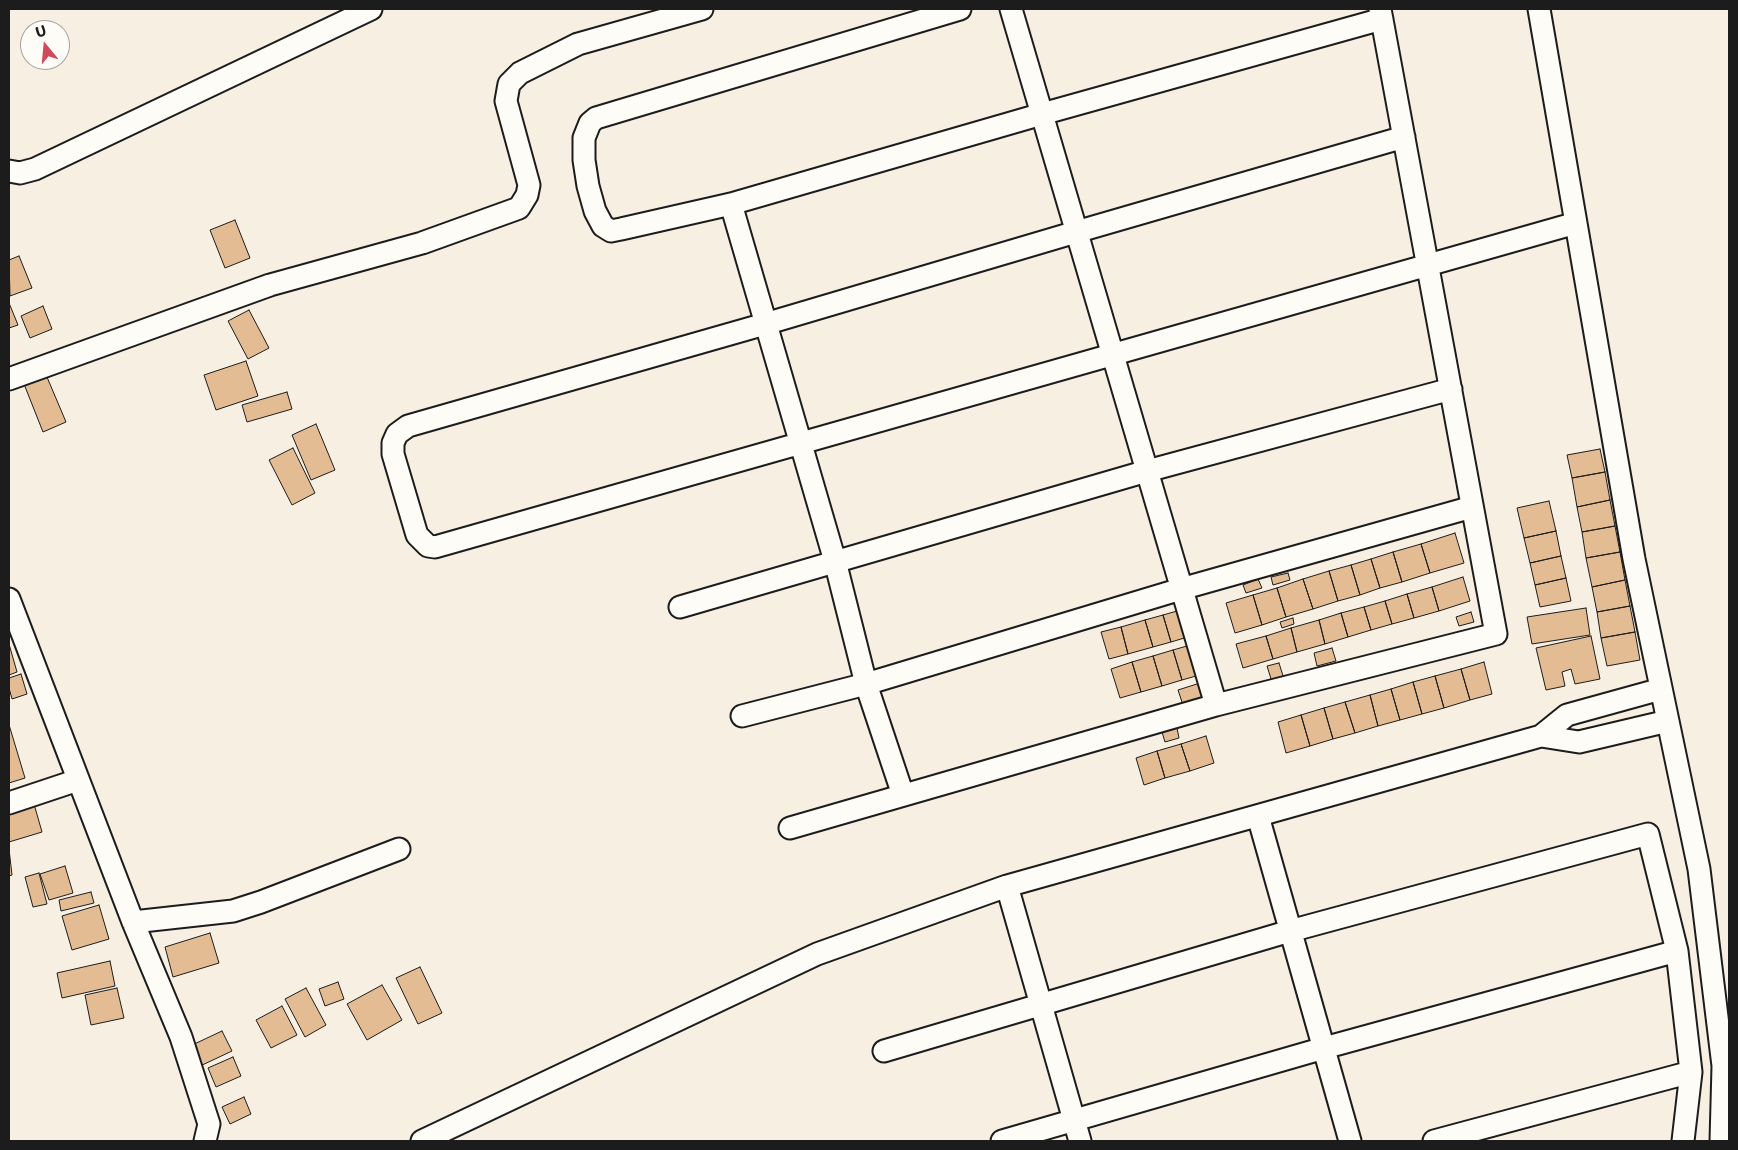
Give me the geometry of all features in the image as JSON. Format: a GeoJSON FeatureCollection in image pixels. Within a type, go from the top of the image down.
{"type":"FeatureCollection","features":[{"type":"Feature","properties":{"kind":"street"},"geometry":{"type":"LineString","coordinates":[[9,379],[270,286],[422,243],[519,208],[527,195],[529,185],[506,101],[509,84],[520,73],[578,44],[702,9]]}},
{"type":"Feature","properties":{"kind":"street"},"geometry":{"type":"LineString","coordinates":[[790,828],[1216,705],[1496,634],[1381,14],[731,204],[611,231],[603,226],[595,211],[588,186],[584,160],[584,138],[590,123],[596,118],[960,9]]}},
{"type":"Feature","properties":{"kind":"street"},"geometry":{"type":"LineString","coordinates":[[1011,9],[1216,705]]}},
{"type":"Feature","properties":{"kind":"street"},"geometry":{"type":"LineString","coordinates":[[1539,9],[1634,560],[1700,879],[1723,1066],[1721,1141]]}},
{"type":"Feature","properties":{"kind":"street"},"geometry":{"type":"LineString","coordinates":[[9,171],[20,173],[36,169],[366,10]]}},
{"type":"Feature","properties":{"kind":"street"},"geometry":{"type":"LineString","coordinates":[[1404,137],[765,324],[408,426],[397,434],[393,443],[393,454],[418,535],[428,546],[435,548],[1576,223]]}},
{"type":"Feature","properties":{"kind":"street"},"geometry":{"type":"LineString","coordinates":[[731,204],[835,561],[866,684],[903,795]]}},
{"type":"Feature","properties":{"kind":"street"},"geometry":{"type":"LineString","coordinates":[[680,607],[1147,471],[1451,389]]}},
{"type":"Feature","properties":{"kind":"street"},"geometry":{"type":"LineString","coordinates":[[742,716],[866,684],[1181,589],[1472,507]]}},
{"type":"Feature","properties":{"kind":"street"},"geometry":{"type":"LineString","coordinates":[[9,599],[133,922],[184,1046],[210,1124],[205,1141]]}},
{"type":"Feature","properties":{"kind":"street"},"geometry":{"type":"LineString","coordinates":[[428,1140],[818,954],[1007,886],[1541,736],[1567,715],[1661,689]]}},
{"type":"Feature","properties":{"kind":"street"},"geometry":{"type":"LineString","coordinates":[[1541,736],[1579,742],[1668,721]]}},
{"type":"Feature","properties":{"kind":"street"},"geometry":{"type":"LineString","coordinates":[[9,803],[78,780]]}},
{"type":"Feature","properties":{"kind":"street"},"geometry":{"type":"LineString","coordinates":[[1258,816],[1350,1141]]}},
{"type":"Feature","properties":{"kind":"street"},"geometry":{"type":"LineString","coordinates":[[884,1051],[1290,931],[1648,834],[1677,951],[1691,1072],[1683,1141]]}},
{"type":"Feature","properties":{"kind":"street"},"geometry":{"type":"LineString","coordinates":[[133,922],[234,910],[261,902],[399,849]]}},
{"type":"Feature","properties":{"kind":"street"},"geometry":{"type":"LineString","coordinates":[[1007,886],[1080,1141]]}},
{"type":"Feature","properties":{"kind":"street"},"geometry":{"type":"LineString","coordinates":[[1002,1141],[1324,1048],[1677,951]]}},
{"type":"Feature","properties":{"kind":"street"},"geometry":{"type":"LineString","coordinates":[[1434,1141],[1691,1072]]}},
{"type":"Feature","properties":{"kind":"building"},"geometry":{"type":"Polygon","coordinates":[[[235,220],[250,258],[225,268],[210,230],[235,220]]]}},
{"type":"Feature","properties":{"kind":"building"},"geometry":{"type":"Polygon","coordinates":[[[19,256],[32,288],[10,296],[9,260],[19,256]]]}},
{"type":"Feature","properties":{"kind":"building"},"geometry":{"type":"Polygon","coordinates":[[[9,303],[18,325],[9,328],[9,303]]]}},
{"type":"Feature","properties":{"kind":"building"},"geometry":{"type":"Polygon","coordinates":[[[43,306],[52,329],[30,338],[21,316],[43,306]]]}},
{"type":"Feature","properties":{"kind":"building"},"geometry":{"type":"Polygon","coordinates":[[[249,310],[269,348],[248,359],[228,321],[249,310]]]}},
{"type":"Feature","properties":{"kind":"building"},"geometry":{"type":"Polygon","coordinates":[[[246,361],[258,396],[216,410],[204,375],[246,361]]]}},
{"type":"Feature","properties":{"kind":"building"},"geometry":{"type":"Polygon","coordinates":[[[44,370],[66,422],[43,432],[22,379],[44,370]]]}},
{"type":"Feature","properties":{"kind":"building"},"geometry":{"type":"Polygon","coordinates":[[[287,392],[292,409],[247,422],[242,405],[287,392]]]}},
{"type":"Feature","properties":{"kind":"building"},"geometry":{"type":"Polygon","coordinates":[[[316,424],[335,470],[311,480],[292,435],[316,424]]]}},
{"type":"Feature","properties":{"kind":"building"},"geometry":{"type":"Polygon","coordinates":[[[293,448],[315,493],[292,505],[269,460],[293,448]]]}},
{"type":"Feature","properties":{"kind":"building"},"geometry":{"type":"Polygon","coordinates":[[[1600,449],[1605,472],[1572,478],[1567,455],[1600,449]]]}},
{"type":"Feature","properties":{"kind":"building"},"geometry":{"type":"Polygon","coordinates":[[[1605,472],[1610,500],[1577,507],[1572,478],[1605,472]]]}},
{"type":"Feature","properties":{"kind":"building"},"geometry":{"type":"Polygon","coordinates":[[[1610,500],[1615,526],[1582,532],[1577,507],[1610,500]]]}},
{"type":"Feature","properties":{"kind":"building"},"geometry":{"type":"Polygon","coordinates":[[[1549,501],[1556,531],[1524,538],[1517,508],[1549,501]]]}},
{"type":"Feature","properties":{"kind":"building"},"geometry":{"type":"Polygon","coordinates":[[[1615,526],[1620,552],[1586,558],[1582,532],[1615,526]]]}},
{"type":"Feature","properties":{"kind":"building"},"geometry":{"type":"Polygon","coordinates":[[[1556,531],[1561,556],[1530,563],[1524,538],[1556,531]]]}},
{"type":"Feature","properties":{"kind":"building"},"geometry":{"type":"Polygon","coordinates":[[[1455,533],[1464,563],[1430,573],[1421,544],[1455,533]]]}},
{"type":"Feature","properties":{"kind":"building"},"geometry":{"type":"Polygon","coordinates":[[[1421,544],[1430,573],[1402,582],[1393,552],[1421,544]]]}},
{"type":"Feature","properties":{"kind":"building"},"geometry":{"type":"Polygon","coordinates":[[[1393,552],[1402,582],[1380,588],[1371,559],[1393,552]]]}},
{"type":"Feature","properties":{"kind":"building"},"geometry":{"type":"Polygon","coordinates":[[[1620,552],[1625,580],[1592,587],[1586,558],[1620,552]]]}},
{"type":"Feature","properties":{"kind":"building"},"geometry":{"type":"Polygon","coordinates":[[[1561,556],[1566,578],[1535,585],[1530,563],[1561,556]]]}},
{"type":"Feature","properties":{"kind":"building"},"geometry":{"type":"Polygon","coordinates":[[[1371,559],[1380,588],[1360,595],[1351,565],[1371,559]]]}},
{"type":"Feature","properties":{"kind":"building"},"geometry":{"type":"Polygon","coordinates":[[[1351,565],[1360,595],[1338,601],[1329,571],[1351,565]]]}},
{"type":"Feature","properties":{"kind":"building"},"geometry":{"type":"Polygon","coordinates":[[[1329,571],[1338,601],[1313,609],[1303,579],[1329,571]]]}},
{"type":"Feature","properties":{"kind":"building"},"geometry":{"type":"Polygon","coordinates":[[[1288,573],[1290,580],[1273,585],[1271,577],[1288,573]]]}},
{"type":"Feature","properties":{"kind":"building"},"geometry":{"type":"Polygon","coordinates":[[[1463,577],[1470,601],[1439,611],[1432,587],[1463,577]]]}},
{"type":"Feature","properties":{"kind":"building"},"geometry":{"type":"Polygon","coordinates":[[[1566,578],[1571,601],[1540,607],[1535,585],[1566,578]]]}},
{"type":"Feature","properties":{"kind":"building"},"geometry":{"type":"Polygon","coordinates":[[[1258,579],[1262,588],[1246,593],[1243,585],[1258,579]]]}},
{"type":"Feature","properties":{"kind":"building"},"geometry":{"type":"Polygon","coordinates":[[[1303,579],[1313,609],[1286,617],[1277,588],[1303,579]]]}},
{"type":"Feature","properties":{"kind":"building"},"geometry":{"type":"Polygon","coordinates":[[[1625,580],[1630,606],[1597,612],[1592,587],[1625,580]]]}},
{"type":"Feature","properties":{"kind":"building"},"geometry":{"type":"Polygon","coordinates":[[[1432,587],[1439,611],[1414,618],[1407,594],[1432,587]]]}},
{"type":"Feature","properties":{"kind":"building"},"geometry":{"type":"Polygon","coordinates":[[[1277,588],[1286,617],[1262,625],[1253,595],[1277,588]]]}},
{"type":"Feature","properties":{"kind":"building"},"geometry":{"type":"Polygon","coordinates":[[[1407,594],[1414,618],[1392,624],[1385,601],[1407,594]]]}},
{"type":"Feature","properties":{"kind":"building"},"geometry":{"type":"Polygon","coordinates":[[[1253,595],[1262,625],[1235,633],[1226,603],[1253,595]]]}},
{"type":"Feature","properties":{"kind":"building"},"geometry":{"type":"Polygon","coordinates":[[[1385,601],[1392,624],[1371,630],[1364,607],[1385,601]]]}},
{"type":"Feature","properties":{"kind":"building"},"geometry":{"type":"Polygon","coordinates":[[[1630,606],[1635,632],[1601,638],[1597,612],[1630,606]]]}},
{"type":"Feature","properties":{"kind":"building"},"geometry":{"type":"Polygon","coordinates":[[[1364,607],[1371,630],[1348,637],[1341,613],[1364,607]]]}},
{"type":"Feature","properties":{"kind":"building"},"geometry":{"type":"Polygon","coordinates":[[[1586,608],[1590,635],[1532,644],[1527,617],[1586,608]]]}},
{"type":"Feature","properties":{"kind":"building"},"geometry":{"type":"Polygon","coordinates":[[[1184,609],[1191,636],[1171,642],[1163,615],[1184,609]]]}},
{"type":"Feature","properties":{"kind":"building"},"geometry":{"type":"Polygon","coordinates":[[[1471,612],[1474,622],[1459,626],[1456,617],[1471,612]]]}},
{"type":"Feature","properties":{"kind":"building"},"geometry":{"type":"Polygon","coordinates":[[[1341,613],[1348,637],[1325,644],[1319,620],[1341,613]]]}},
{"type":"Feature","properties":{"kind":"building"},"geometry":{"type":"Polygon","coordinates":[[[1163,615],[1171,642],[1153,647],[1145,620],[1163,615]]]}},
{"type":"Feature","properties":{"kind":"building"},"geometry":{"type":"Polygon","coordinates":[[[1293,618],[1294,624],[1282,628],[1280,622],[1293,618]]]}},
{"type":"Feature","properties":{"kind":"building"},"geometry":{"type":"Polygon","coordinates":[[[1145,620],[1153,647],[1128,654],[1121,627],[1145,620]]]}},
{"type":"Feature","properties":{"kind":"building"},"geometry":{"type":"Polygon","coordinates":[[[1319,620],[1325,644],[1297,652],[1291,628],[1319,620]]]}},
{"type":"Feature","properties":{"kind":"building"},"geometry":{"type":"Polygon","coordinates":[[[1121,627],[1128,654],[1109,659],[1101,632],[1121,627]]]}},
{"type":"Feature","properties":{"kind":"building"},"geometry":{"type":"Polygon","coordinates":[[[1291,628],[1297,652],[1273,659],[1266,636],[1291,628]]]}},
{"type":"Feature","properties":{"kind":"building"},"geometry":{"type":"Polygon","coordinates":[[[1635,632],[1640,660],[1607,666],[1601,638],[1635,632]]]}},
{"type":"Feature","properties":{"kind":"building"},"geometry":{"type":"Polygon","coordinates":[[[1266,636],[1273,659],[1243,668],[1236,644],[1266,636]]]}},
{"type":"Feature","properties":{"kind":"building"},"geometry":{"type":"Polygon","coordinates":[[[1591,636],[1600,679],[1575,684],[1571,669],[1562,672],[1565,686],[1546,690],[1536,648],[1591,636]]]}},
{"type":"Feature","properties":{"kind":"building"},"geometry":{"type":"Polygon","coordinates":[[[9,644],[17,672],[9,675],[9,644]]]}},
{"type":"Feature","properties":{"kind":"building"},"geometry":{"type":"Polygon","coordinates":[[[1194,644],[1203,674],[1182,680],[1173,650],[1194,644]]]}},
{"type":"Feature","properties":{"kind":"building"},"geometry":{"type":"Polygon","coordinates":[[[1332,648],[1336,661],[1317,666],[1314,653],[1332,648]]]}},
{"type":"Feature","properties":{"kind":"building"},"geometry":{"type":"Polygon","coordinates":[[[1173,650],[1182,680],[1162,686],[1153,656],[1173,650]]]}},
{"type":"Feature","properties":{"kind":"building"},"geometry":{"type":"Polygon","coordinates":[[[1153,656],[1162,686],[1141,692],[1132,662],[1153,656]]]}},
{"type":"Feature","properties":{"kind":"building"},"geometry":{"type":"Polygon","coordinates":[[[1132,662],[1141,692],[1120,698],[1111,669],[1132,662]]]}},
{"type":"Feature","properties":{"kind":"building"},"geometry":{"type":"Polygon","coordinates":[[[1484,662],[1492,694],[1470,700],[1461,669],[1484,662]]]}},
{"type":"Feature","properties":{"kind":"building"},"geometry":{"type":"Polygon","coordinates":[[[1279,663],[1284,679],[1272,682],[1267,666],[1279,663]]]}},
{"type":"Feature","properties":{"kind":"building"},"geometry":{"type":"Polygon","coordinates":[[[1461,669],[1470,700],[1444,708],[1435,676],[1461,669]]]}},
{"type":"Feature","properties":{"kind":"building"},"geometry":{"type":"Polygon","coordinates":[[[21,674],[27,694],[12,699],[9,678],[21,674]]]}},
{"type":"Feature","properties":{"kind":"building"},"geometry":{"type":"Polygon","coordinates":[[[1435,676],[1444,708],[1422,714],[1413,682],[1435,676]]]}},
{"type":"Feature","properties":{"kind":"building"},"geometry":{"type":"Polygon","coordinates":[[[1413,682],[1422,714],[1400,720],[1391,689],[1413,682]]]}},
{"type":"Feature","properties":{"kind":"building"},"geometry":{"type":"Polygon","coordinates":[[[1200,683],[1206,702],[1184,708],[1178,690],[1200,683]]]}},
{"type":"Feature","properties":{"kind":"building"},"geometry":{"type":"Polygon","coordinates":[[[1391,689],[1400,720],[1378,726],[1370,695],[1391,689]]]}},
{"type":"Feature","properties":{"kind":"building"},"geometry":{"type":"Polygon","coordinates":[[[1370,695],[1378,726],[1355,733],[1345,702],[1370,695]]]}},
{"type":"Feature","properties":{"kind":"building"},"geometry":{"type":"Polygon","coordinates":[[[1345,702],[1355,733],[1333,739],[1324,708],[1345,702]]]}},
{"type":"Feature","properties":{"kind":"building"},"geometry":{"type":"Polygon","coordinates":[[[1324,708],[1333,739],[1310,746],[1301,715],[1324,708]]]}},
{"type":"Feature","properties":{"kind":"building"},"geometry":{"type":"Polygon","coordinates":[[[1301,715],[1310,746],[1286,753],[1278,722],[1301,715]]]}},
{"type":"Feature","properties":{"kind":"building"},"geometry":{"type":"Polygon","coordinates":[[[1177,728],[1179,738],[1165,742],[1162,732],[1177,728]]]}},
{"type":"Feature","properties":{"kind":"building"},"geometry":{"type":"Polygon","coordinates":[[[9,729],[25,778],[9,783],[9,729]]]}},
{"type":"Feature","properties":{"kind":"building"},"geometry":{"type":"Polygon","coordinates":[[[1206,736],[1214,763],[1190,771],[1181,744],[1206,736]]]}},
{"type":"Feature","properties":{"kind":"building"},"geometry":{"type":"Polygon","coordinates":[[[1181,744],[1190,771],[1165,778],[1157,751],[1181,744]]]}},
{"type":"Feature","properties":{"kind":"building"},"geometry":{"type":"Polygon","coordinates":[[[1157,751],[1165,778],[1144,785],[1136,758],[1157,751]]]}},
{"type":"Feature","properties":{"kind":"building"},"geometry":{"type":"Polygon","coordinates":[[[34,804],[42,832],[9,842],[9,811],[34,804]]]}},
{"type":"Feature","properties":{"kind":"building"},"geometry":{"type":"Polygon","coordinates":[[[9,849],[12,875],[9,876],[9,849]]]}},
{"type":"Feature","properties":{"kind":"building"},"geometry":{"type":"Polygon","coordinates":[[[65,866],[73,893],[49,900],[40,874],[65,866]]]}},
{"type":"Feature","properties":{"kind":"building"},"geometry":{"type":"Polygon","coordinates":[[[39,873],[47,904],[33,907],[25,877],[39,873]]]}},
{"type":"Feature","properties":{"kind":"building"},"geometry":{"type":"Polygon","coordinates":[[[91,892],[94,903],[61,911],[59,900],[91,892]]]}},
{"type":"Feature","properties":{"kind":"building"},"geometry":{"type":"Polygon","coordinates":[[[99,905],[109,939],[72,950],[62,916],[99,905]]]}},
{"type":"Feature","properties":{"kind":"building"},"geometry":{"type":"Polygon","coordinates":[[[210,933],[219,963],[173,977],[165,947],[210,933]]]}},
{"type":"Feature","properties":{"kind":"building"},"geometry":{"type":"Polygon","coordinates":[[[110,961],[115,986],[62,998],[57,973],[110,961]]]}},
{"type":"Feature","properties":{"kind":"building"},"geometry":{"type":"Polygon","coordinates":[[[420,967],[442,1013],[418,1024],[396,978],[420,967]]]}},
{"type":"Feature","properties":{"kind":"building"},"geometry":{"type":"Polygon","coordinates":[[[338,982],[344,999],[325,1006],[319,989],[338,982]]]}},
{"type":"Feature","properties":{"kind":"building"},"geometry":{"type":"Polygon","coordinates":[[[382,985],[402,1020],[367,1040],[347,1004],[382,985]]]}},
{"type":"Feature","properties":{"kind":"building"},"geometry":{"type":"Polygon","coordinates":[[[117,988],[124,1018],[91,1025],[85,995],[117,988]]]}},
{"type":"Feature","properties":{"kind":"building"},"geometry":{"type":"Polygon","coordinates":[[[306,988],[326,1025],[305,1037],[285,999],[306,988]]]}},
{"type":"Feature","properties":{"kind":"building"},"geometry":{"type":"Polygon","coordinates":[[[282,1006],[297,1035],[271,1048],[256,1020],[282,1006]]]}},
{"type":"Feature","properties":{"kind":"building"},"geometry":{"type":"Polygon","coordinates":[[[222,1031],[232,1051],[198,1067],[188,1047],[222,1031]]]}},
{"type":"Feature","properties":{"kind":"building"},"geometry":{"type":"Polygon","coordinates":[[[233,1057],[241,1076],[216,1087],[208,1068],[233,1057]]]}},
{"type":"Feature","properties":{"kind":"building"},"geometry":{"type":"Polygon","coordinates":[[[244,1097],[251,1114],[230,1124],[222,1107],[244,1097]]]}}]}
